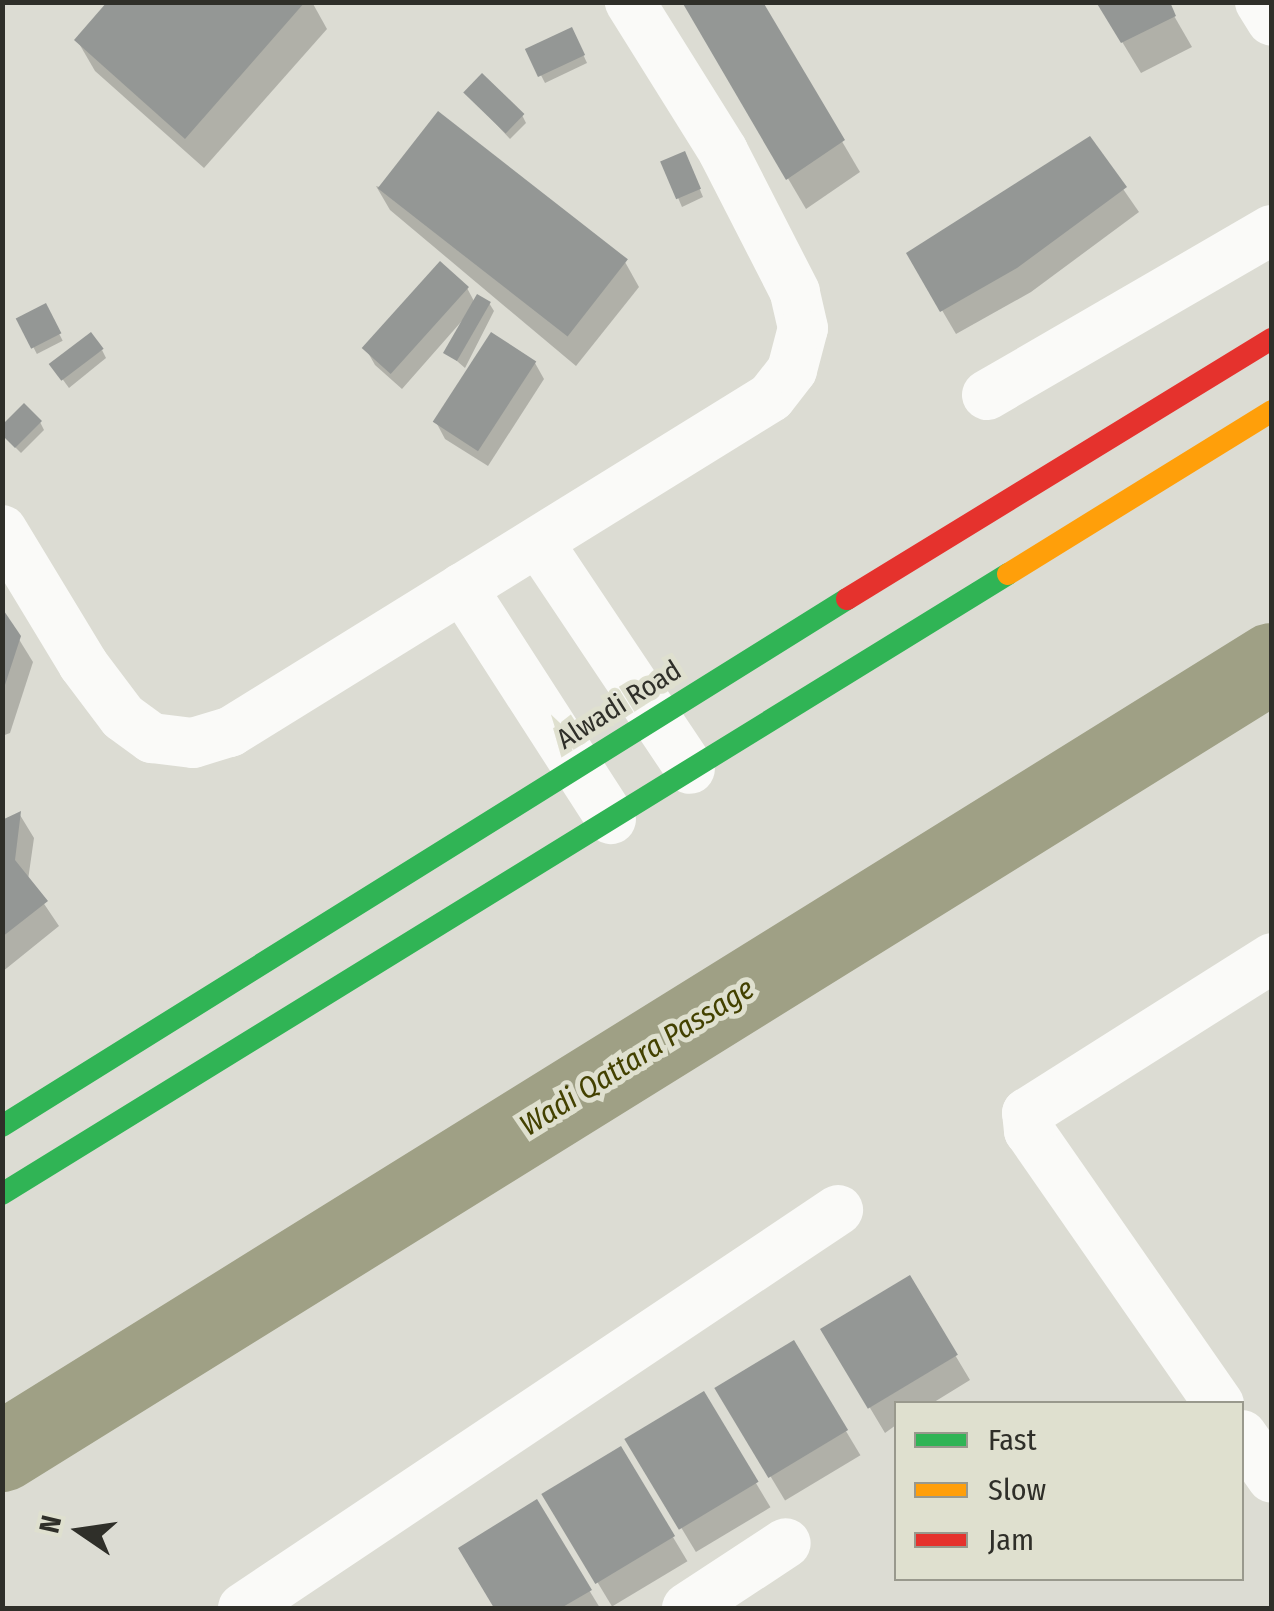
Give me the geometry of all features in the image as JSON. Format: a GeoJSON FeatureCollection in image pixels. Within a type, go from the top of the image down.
{"type":"FeatureCollection","features":[{"type":"Feature","properties":{"kind":"main road","name":"Alwadi Road"},"geometry":{"type":"LineString","coordinates":[[2,1126],[655,717],[1272,339]]}},
{"type":"Feature","properties":{"kind":"main road"},"geometry":{"type":"LineString","coordinates":[[2,1194],[1272,412]]}},
{"type":"Feature","properties":{"kind":"street"},"geometry":{"type":"LineString","coordinates":[[2,530],[122,718],[152,738],[193,743],[230,732],[771,397],[792,370],[803,328],[794,292],[754,206],[630,2]]}},
{"type":"Feature","properties":{"kind":"street"},"geometry":{"type":"LineString","coordinates":[[1260,2],[1272,21]]}},
{"type":"Feature","properties":{"kind":"street"},"geometry":{"type":"LineString","coordinates":[[986,395],[1272,230]]}},
{"type":"Feature","properties":{"kind":"street"},"geometry":{"type":"LineString","coordinates":[[538,542],[690,769]]}},
{"type":"Feature","properties":{"kind":"street"},"geometry":{"type":"LineString","coordinates":[[462,588],[611,818]]}},
{"type":"Feature","properties":{"kind":"street"},"geometry":{"type":"LineString","coordinates":[[1218,1401],[1028,1131],[1028,1113],[1272,958]]}},
{"type":"Feature","properties":{"kind":"street"},"geometry":{"type":"LineString","coordinates":[[243,1608],[838,1210]]}},
{"type":"Feature","properties":{"kind":"street"},"geometry":{"type":"LineString","coordinates":[[1244,1432],[1272,1413]]}},
{"type":"Feature","properties":{"kind":"street"},"geometry":{"type":"LineString","coordinates":[[1244,1436],[1272,1478]]}},
{"type":"Feature","properties":{"kind":"street"},"geometry":{"type":"LineString","coordinates":[[687,1608],[786,1543]]}},
{"type":"Feature","properties":{"kind":"building"},"geometry":{"type":"Polygon","coordinates":[[[107,2],[305,2],[185,139],[74,40],[107,2]]]}},
{"type":"Feature","properties":{"kind":"building"},"geometry":{"type":"Polygon","coordinates":[[[682,2],[763,2],[845,140],[786,180],[682,2]]]}},
{"type":"Feature","properties":{"kind":"building"},"geometry":{"type":"Polygon","coordinates":[[[1096,2],[1170,2],[1176,16],[1121,43],[1096,2]]]}},
{"type":"Feature","properties":{"kind":"building"},"geometry":{"type":"Polygon","coordinates":[[[572,27],[585,55],[538,77],[525,49],[572,27]]]}},
{"type":"Feature","properties":{"kind":"building"},"geometry":{"type":"Polygon","coordinates":[[[482,73],[524,114],[506,133],[463,92],[482,73]]]}},
{"type":"Feature","properties":{"kind":"building"},"geometry":{"type":"Polygon","coordinates":[[[438,111],[628,259],[568,337],[378,188],[438,111]]]}},
{"type":"Feature","properties":{"kind":"building"},"geometry":{"type":"Polygon","coordinates":[[[1090,136],[1127,187],[1017,268],[940,312],[906,253],[1090,136]]]}},
{"type":"Feature","properties":{"kind":"building"},"geometry":{"type":"Polygon","coordinates":[[[685,151],[701,189],[676,199],[660,162],[685,151]]]}},
{"type":"Feature","properties":{"kind":"building"},"geometry":{"type":"Polygon","coordinates":[[[440,261],[469,287],[391,374],[362,348],[440,261]]]}},
{"type":"Feature","properties":{"kind":"building"},"geometry":{"type":"Polygon","coordinates":[[[477,294],[491,302],[457,361],[443,353],[477,294]]]}},
{"type":"Feature","properties":{"kind":"building"},"geometry":{"type":"Polygon","coordinates":[[[46,303],[61,333],[31,349],[16,318],[46,303]]]}},
{"type":"Feature","properties":{"kind":"building"},"geometry":{"type":"Polygon","coordinates":[[[91,332],[104,349],[61,381],[49,364],[91,332]]]}},
{"type":"Feature","properties":{"kind":"building"},"geometry":{"type":"Polygon","coordinates":[[[491,332],[536,361],[478,451],[433,422],[491,332]]]}},
{"type":"Feature","properties":{"kind":"building"},"geometry":{"type":"Polygon","coordinates":[[[24,403],[42,421],[15,448],[2,435],[2,425],[24,403]]]}},
{"type":"Feature","properties":{"kind":"building"},"geometry":{"type":"Polygon","coordinates":[[[2,608],[21,636],[3,691],[2,690],[2,608]]]}},
{"type":"Feature","properties":{"kind":"building"},"geometry":{"type":"Polygon","coordinates":[[[21,811],[15,860],[48,901],[2,937],[2,820],[21,811]]]}},
{"type":"Feature","properties":{"kind":"building"},"geometry":{"type":"Polygon","coordinates":[[[910,1275],[958,1355],[868,1409],[820,1329],[910,1275]]]}},
{"type":"Feature","properties":{"kind":"building"},"geometry":{"type":"Polygon","coordinates":[[[794,1340],[848,1430],[768,1478],[714,1388],[794,1340]]]}},
{"type":"Feature","properties":{"kind":"building"},"geometry":{"type":"Polygon","coordinates":[[[704,1391],[759,1482],[679,1530],[624,1439],[704,1391]]]}},
{"type":"Feature","properties":{"kind":"building"},"geometry":{"type":"Polygon","coordinates":[[[621,1446],[675,1536],[595,1584],[541,1494],[621,1446]]]}},
{"type":"Feature","properties":{"kind":"building"},"geometry":{"type":"Polygon","coordinates":[[[537,1499],[592,1590],[561,1608],[494,1608],[458,1548],[537,1499]]]}},
{"type":"Feature","properties":{"kind":"waterway","name":"Wadi Qattara Passage"},"geometry":{"type":"LineString","coordinates":[[2,1452],[1272,663]]}},
{"type":"Feature","properties":{"kind":"traffic: fast"},"geometry":{"type":"LineString","coordinates":[[2,1194],[1008,574]]}},
{"type":"Feature","properties":{"kind":"traffic: fast"},"geometry":{"type":"LineString","coordinates":[[2,1126],[847,599]]}},
{"type":"Feature","properties":{"kind":"traffic: slow"},"geometry":{"type":"LineString","coordinates":[[1008,574],[1272,411]]}},
{"type":"Feature","properties":{"kind":"traffic: jam"},"geometry":{"type":"LineString","coordinates":[[847,599],[1272,339]]}}]}
